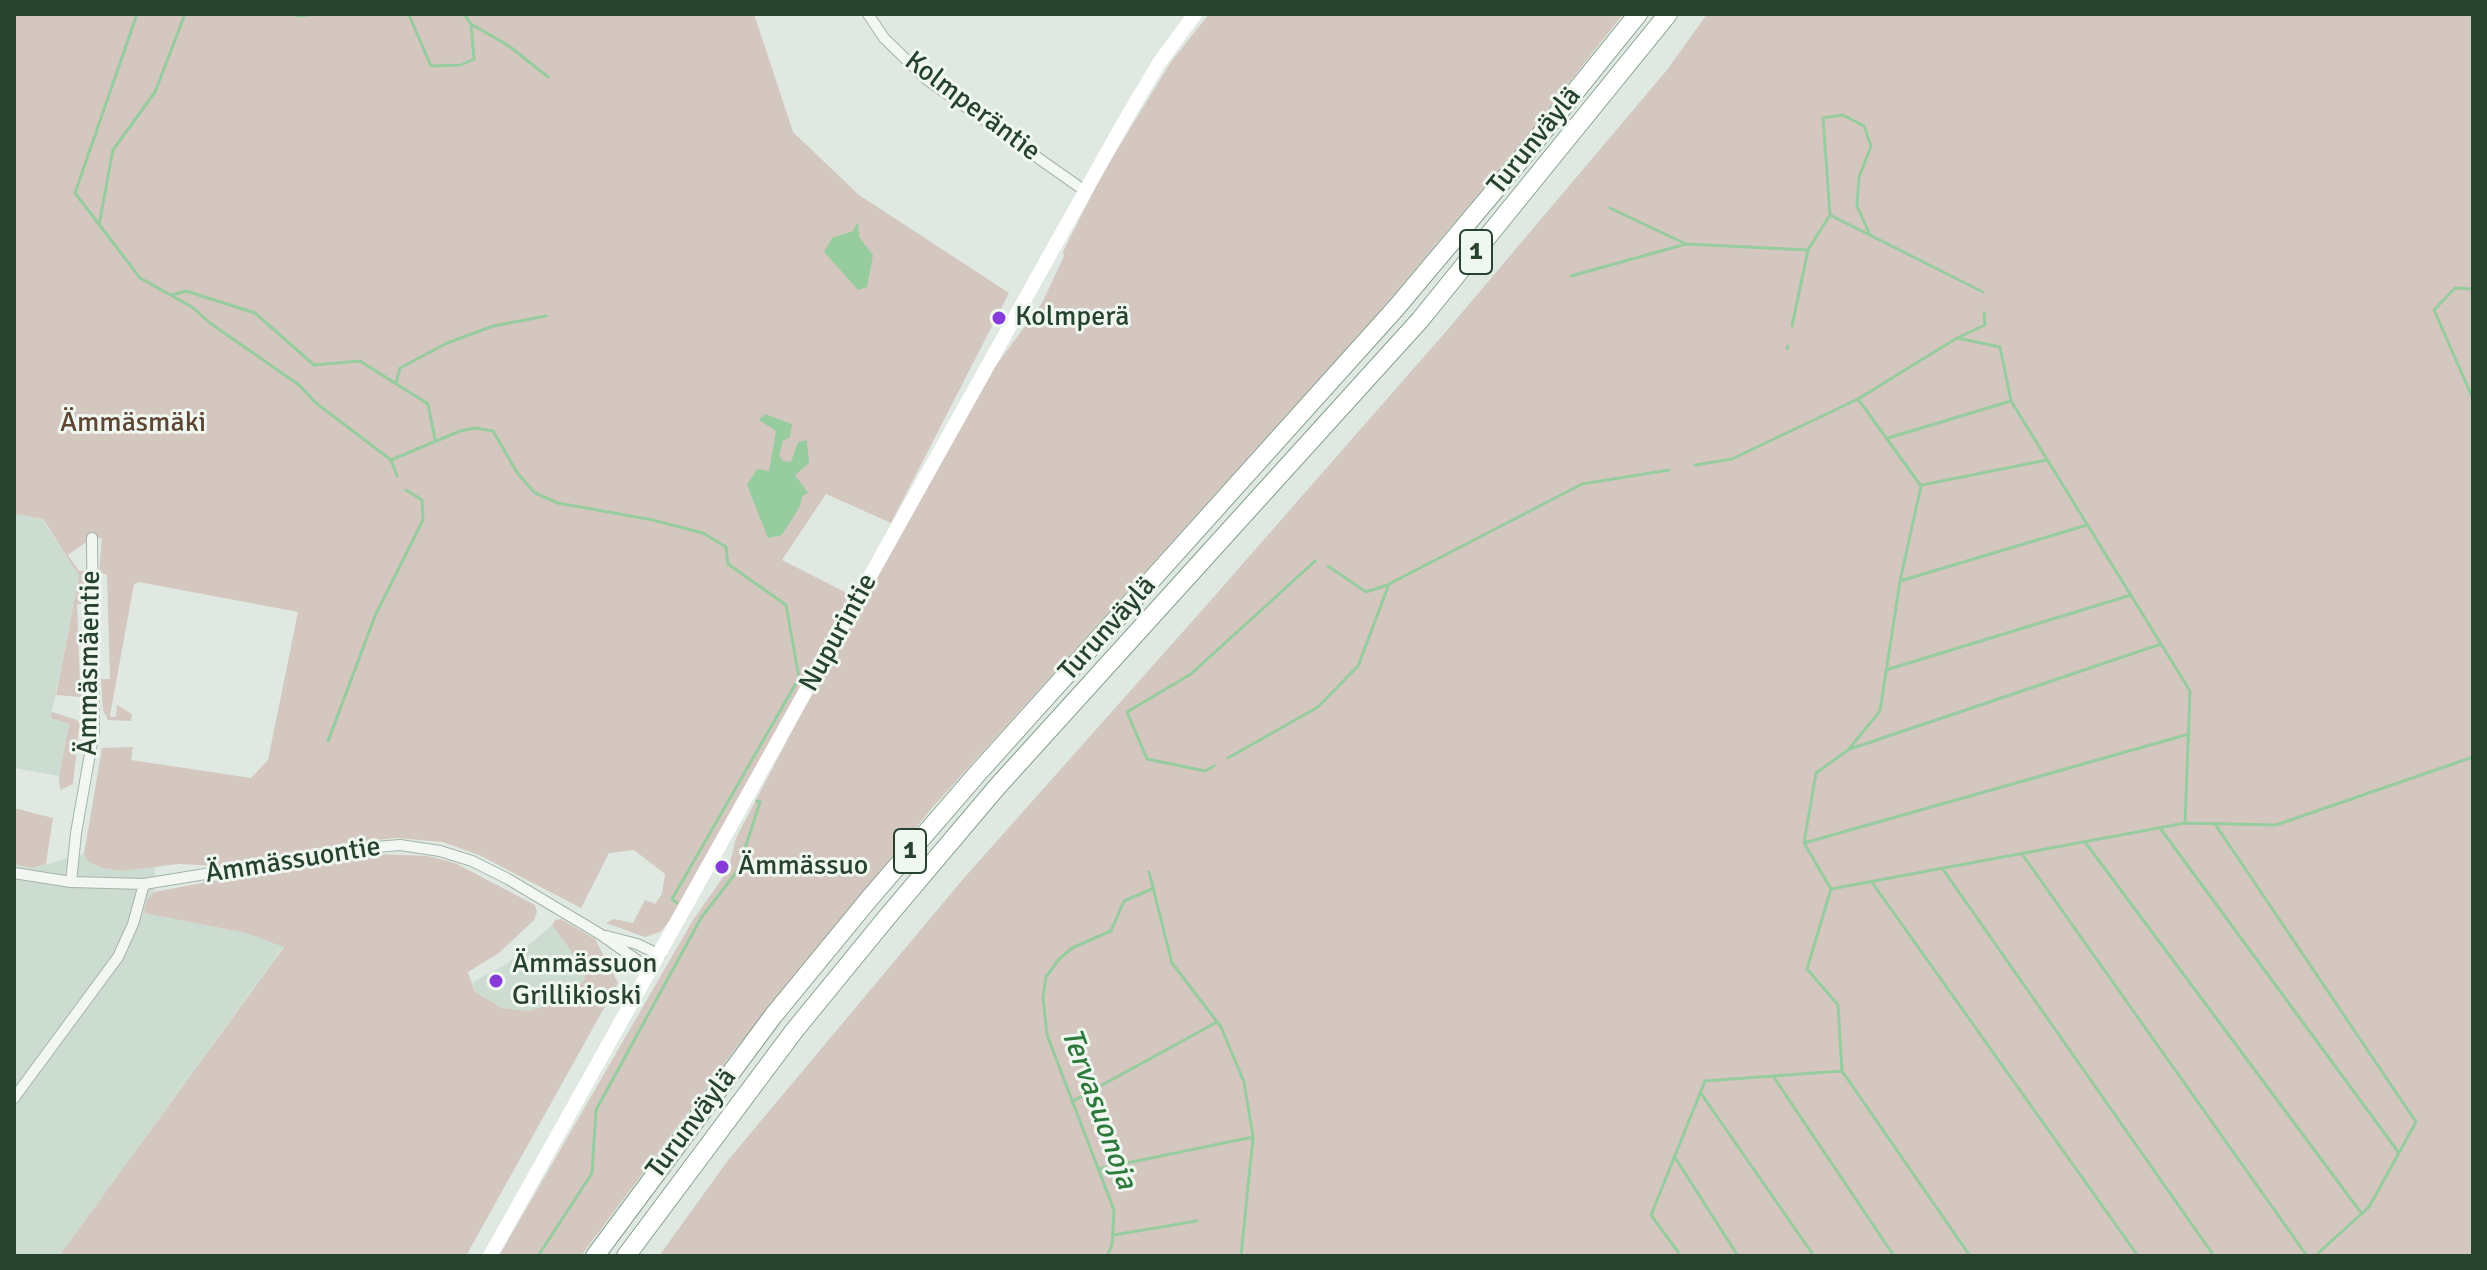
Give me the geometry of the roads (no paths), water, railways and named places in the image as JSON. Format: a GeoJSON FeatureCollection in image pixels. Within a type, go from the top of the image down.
{"type":"FeatureCollection","features":[{"type":"Feature","properties":{"kind":"highway","name":"Turunväylä"},"geometry":{"type":"LineString","coordinates":[[595,1256],[764,1029],[869,899],[967,785],[1396,308],[1638,14]]}},
{"type":"Feature","properties":{"kind":"highway","name":"Turunväylä"},"geometry":{"type":"LineString","coordinates":[[626,1256],[794,1031],[888,916],[997,787],[1420,320],[1668,14]]}},
{"type":"Feature","properties":{"kind":"main road","name":"Nupurintie"},"geometry":{"type":"LineString","coordinates":[[490,1256],[1085,191],[1159,63],[1195,14]]}},
{"type":"Feature","properties":{"kind":"street","name":"Kolmperäntie"},"geometry":{"type":"LineString","coordinates":[[868,14],[884,38],[926,79],[1085,191]]}},
{"type":"Feature","properties":{"kind":"street","name":"Ämmäsmäentie"},"geometry":{"type":"LineString","coordinates":[[71,882],[76,833],[94,731],[92,538]]}},
{"type":"Feature","properties":{"kind":"street","name":"Ämmässuontie"},"geometry":{"type":"LineString","coordinates":[[14,873],[71,882],[144,884],[365,848],[400,845],[440,851],[472,861],[600,934],[651,970]]}},
{"type":"Feature","properties":{"kind":"street"},"geometry":{"type":"LineString","coordinates":[[14,1098],[118,957],[133,924],[144,884]]}},
{"type":"Feature","properties":{"kind":"street","name":"Ämmässuontie"},"geometry":{"type":"LineString","coordinates":[[600,934],[637,944],[660,955]]}},
{"type":"Feature","properties":{"kind":"waterway"},"geometry":{"type":"LineString","coordinates":[[137,14],[75,193],[140,278],[192,307],[299,385],[316,403],[391,460],[397,476]]}},
{"type":"Feature","properties":{"kind":"waterway"},"geometry":{"type":"LineString","coordinates":[[99,225],[113,150],[155,92],[185,14]]}},
{"type":"Feature","properties":{"kind":"waterway"},"geometry":{"type":"LineString","coordinates":[[296,14],[317,14]]}},
{"type":"Feature","properties":{"kind":"waterway"},"geometry":{"type":"LineString","coordinates":[[401,14],[409,15],[431,66],[461,65],[474,59],[471,24]]}},
{"type":"Feature","properties":{"kind":"waterway"},"geometry":{"type":"LineString","coordinates":[[464,14],[471,24],[509,46],[548,77]]}},
{"type":"Feature","properties":{"kind":"waterway"},"geometry":{"type":"LineString","coordinates":[[1870,235],[1857,206],[1859,177],[1871,146],[1864,126],[1843,115],[1823,118],[1830,215],[1983,292]]}},
{"type":"Feature","properties":{"kind":"waterway"},"geometry":{"type":"LineString","coordinates":[[1610,208],[1686,244],[1808,250]]}},
{"type":"Feature","properties":{"kind":"waterway"},"geometry":{"type":"LineString","coordinates":[[1792,326],[1808,250],[1830,215]]}},
{"type":"Feature","properties":{"kind":"waterway"},"geometry":{"type":"LineString","coordinates":[[1571,276],[1686,244]]}},
{"type":"Feature","properties":{"kind":"waterway"},"geometry":{"type":"LineString","coordinates":[[2473,289],[2455,288],[2434,310],[2473,399]]}},
{"type":"Feature","properties":{"kind":"waterway"},"geometry":{"type":"LineString","coordinates":[[172,295],[186,291],[255,313],[314,365],[360,361],[428,404],[435,439]]}},
{"type":"Feature","properties":{"kind":"waterway"},"geometry":{"type":"LineString","coordinates":[[1957,338],[1985,325],[1984,313]]}},
{"type":"Feature","properties":{"kind":"waterway"},"geometry":{"type":"LineString","coordinates":[[396,383],[400,368],[447,343],[493,326],[546,316]]}},
{"type":"Feature","properties":{"kind":"waterway"},"geometry":{"type":"LineString","coordinates":[[2185,823],[2190,691],[2011,401],[2000,347],[1957,338],[1858,399],[1921,486],[1900,581],[1880,711],[1848,750],[1816,773],[1804,843],[1831,889],[2185,823],[2276,825],[2473,757]]}},
{"type":"Feature","properties":{"kind":"waterway"},"geometry":{"type":"LineString","coordinates":[[1695,465],[1732,459],[1858,399]]}},
{"type":"Feature","properties":{"kind":"waterway"},"geometry":{"type":"LineString","coordinates":[[1888,438],[2011,401]]}},
{"type":"Feature","properties":{"kind":"waterway"},"geometry":{"type":"LineString","coordinates":[[391,460],[460,431],[475,428],[493,431],[518,474],[535,493],[558,503],[653,520],[703,533],[726,547],[728,564],[786,605],[799,678],[672,899],[677,903]]}},
{"type":"Feature","properties":{"kind":"waterway"},"geometry":{"type":"LineString","coordinates":[[1922,485],[2047,460]]}},
{"type":"Feature","properties":{"kind":"waterway"},"geometry":{"type":"LineString","coordinates":[[1228,758],[1318,707],[1358,666],[1389,584],[1582,484],[1669,470]]}},
{"type":"Feature","properties":{"kind":"waterway"},"geometry":{"type":"LineString","coordinates":[[328,741],[375,616],[423,520],[422,500],[406,490]]}},
{"type":"Feature","properties":{"kind":"waterway"},"geometry":{"type":"LineString","coordinates":[[1900,581],[2087,525]]}},
{"type":"Feature","properties":{"kind":"waterway"},"geometry":{"type":"LineString","coordinates":[[1214,766],[1205,771],[1147,759],[1127,712],[1191,674],[1315,561]]}},
{"type":"Feature","properties":{"kind":"waterway"},"geometry":{"type":"LineString","coordinates":[[1328,566],[1366,592],[1387,585]]}},
{"type":"Feature","properties":{"kind":"waterway"},"geometry":{"type":"LineString","coordinates":[[1886,670],[2131,595]]}},
{"type":"Feature","properties":{"kind":"waterway"},"geometry":{"type":"LineString","coordinates":[[1850,749],[2161,644]]}},
{"type":"Feature","properties":{"kind":"waterway"},"geometry":{"type":"LineString","coordinates":[[1804,843],[2189,734]]}},
{"type":"Feature","properties":{"kind":"waterway"},"geometry":{"type":"LineString","coordinates":[[538,1256],[592,1173],[596,1110],[701,918],[738,870],[760,802],[757,801]]}},
{"type":"Feature","properties":{"kind":"waterway"},"geometry":{"type":"LineString","coordinates":[[2215,824],[2416,1122],[2369,1207],[2315,1256]]}},
{"type":"Feature","properties":{"kind":"waterway"},"geometry":{"type":"LineString","coordinates":[[2160,828],[2399,1153]]}},
{"type":"Feature","properties":{"kind":"waterway"},"geometry":{"type":"LineString","coordinates":[[2085,842],[2362,1214]]}},
{"type":"Feature","properties":{"kind":"waterway"},"geometry":{"type":"LineString","coordinates":[[2022,854],[2307,1256]]}},
{"type":"Feature","properties":{"kind":"waterway"},"geometry":{"type":"LineString","coordinates":[[1942,868],[2214,1256]]}},
{"type":"Feature","properties":{"kind":"waterway"},"geometry":{"type":"LineString","coordinates":[[1149,872],[1172,963],[1221,1027],[1244,1082],[1253,1137],[1241,1256]]}},
{"type":"Feature","properties":{"kind":"waterway"},"geometry":{"type":"LineString","coordinates":[[1871,881],[2138,1256]]}},
{"type":"Feature","properties":{"kind":"waterway","name":"Tervasuonoja"},"geometry":{"type":"LineString","coordinates":[[1107,1256],[1112,1245],[1114,1210],[1047,1035],[1043,998],[1046,977],[1059,959],[1072,948],[1111,931],[1124,901],[1154,888]]}},
{"type":"Feature","properties":{"kind":"waterway"},"geometry":{"type":"LineString","coordinates":[[1681,1256],[1651,1215],[1705,1081],[1842,1071],[1838,1005],[1807,969],[1831,889]]}},
{"type":"Feature","properties":{"kind":"waterway"},"geometry":{"type":"LineString","coordinates":[[1073,1101],[1217,1022]]}},
{"type":"Feature","properties":{"kind":"waterway"},"geometry":{"type":"LineString","coordinates":[[1842,1071],[1970,1256]]}},
{"type":"Feature","properties":{"kind":"waterway"},"geometry":{"type":"LineString","coordinates":[[1773,1076],[1894,1256]]}},
{"type":"Feature","properties":{"kind":"waterway"},"geometry":{"type":"LineString","coordinates":[[1700,1092],[1814,1256]]}},
{"type":"Feature","properties":{"kind":"waterway"},"geometry":{"type":"LineString","coordinates":[[1098,1169],[1253,1137]]}},
{"type":"Feature","properties":{"kind":"waterway"},"geometry":{"type":"LineString","coordinates":[[1674,1156],[1738,1256]]}},
{"type":"Feature","properties":{"kind":"waterway"},"geometry":{"type":"LineString","coordinates":[[1114,1235],[1197,1221]]}},
{"type":"Feature","properties":{"kind":"place","name":"Kolmperä"},"geometry":{"type":"Point","coordinates":[999,318]}},
{"type":"Feature","properties":{"kind":"place","name":"Ämmässuo"},"geometry":{"type":"Point","coordinates":[722,867]}},
{"type":"Feature","properties":{"kind":"place","name":"Ämmässuon Grillikioski"},"geometry":{"type":"Point","coordinates":[496,981]}},
{"type":"Feature","properties":{"kind":"park label","name":"Ämmäsmäki"},"geometry":{"type":"Point","coordinates":[133,424]}}]}
